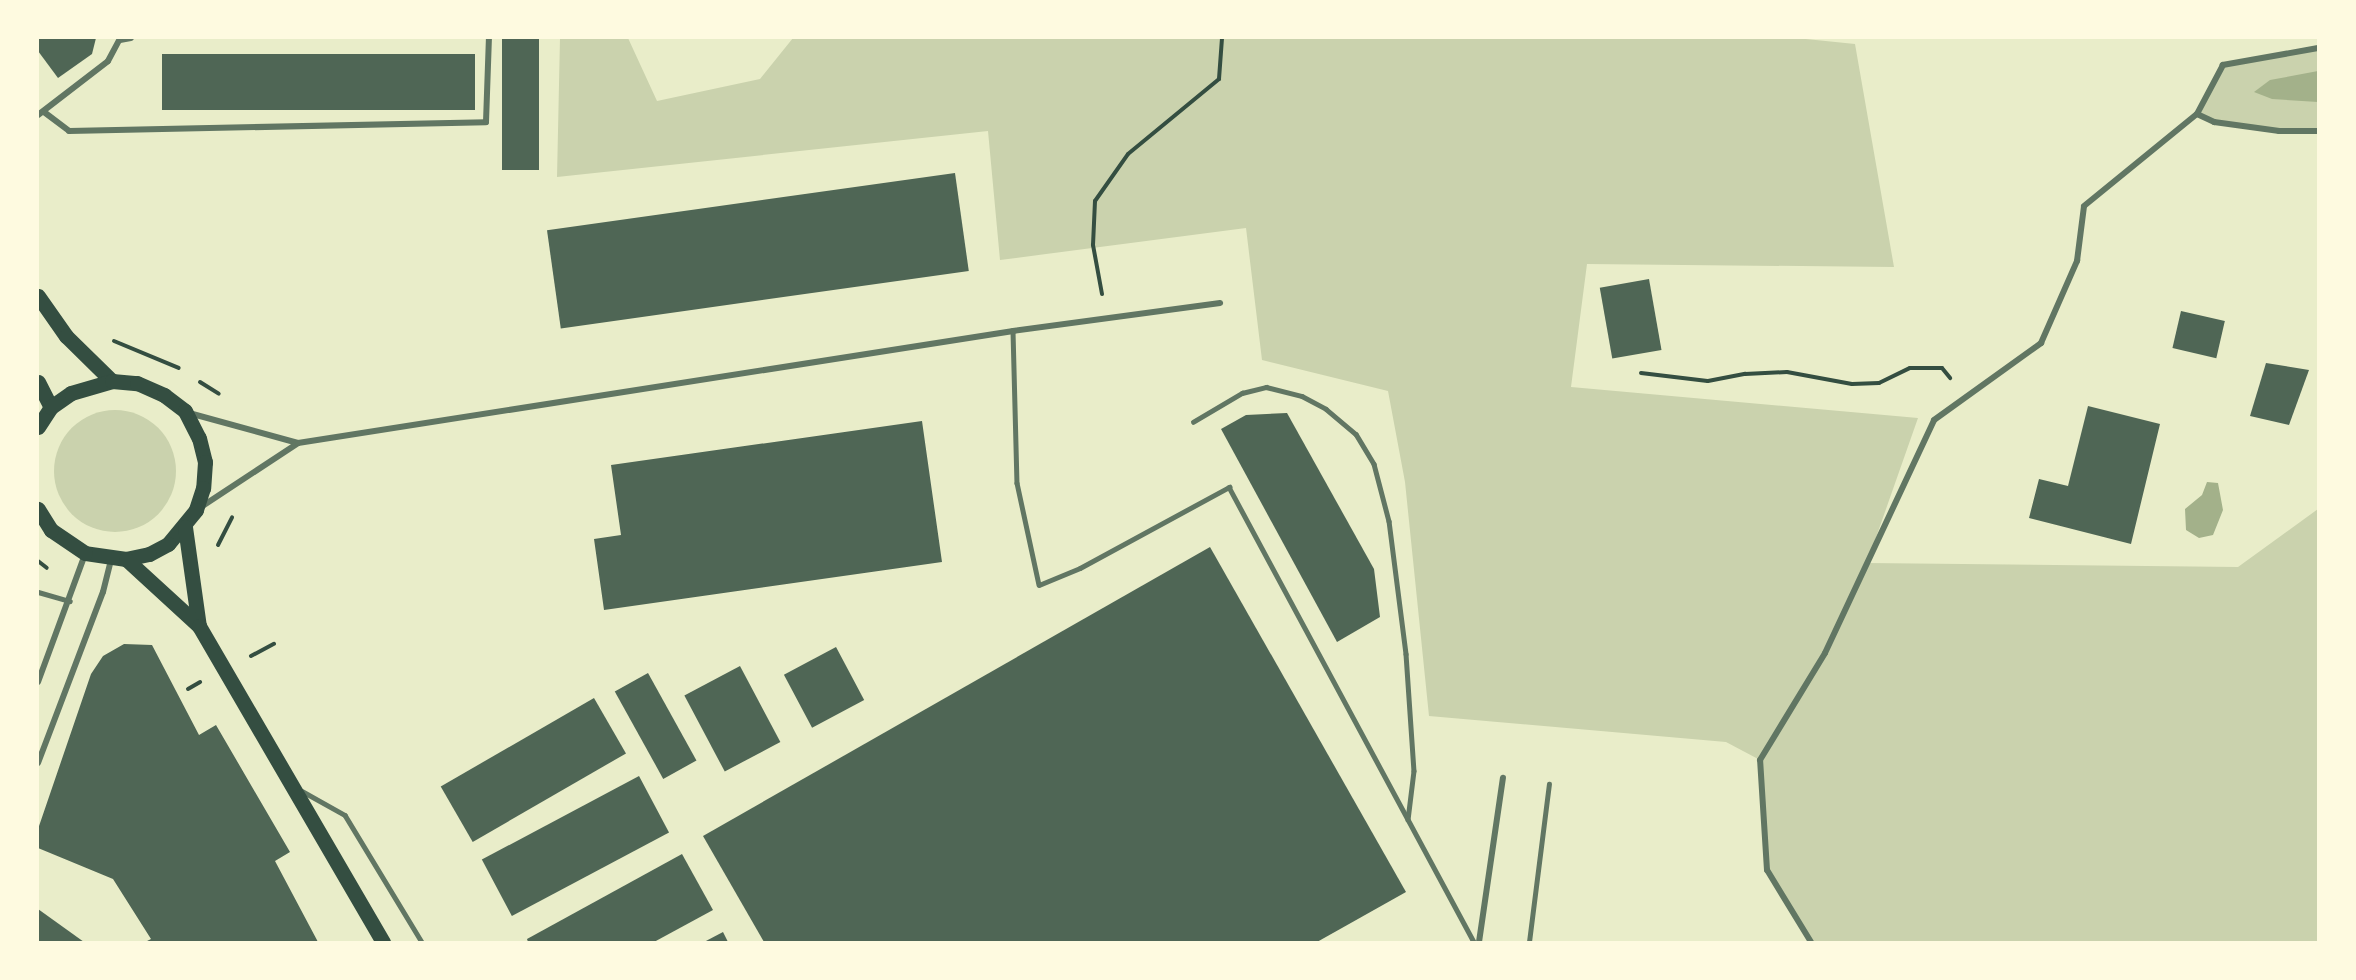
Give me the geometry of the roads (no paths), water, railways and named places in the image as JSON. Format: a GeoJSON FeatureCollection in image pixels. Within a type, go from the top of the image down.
{"type":"FeatureCollection","features":[{"type":"Feature","properties":{"kind":"main road"},"geometry":{"type":"LineString","coordinates":[[38,296],[66,336],[112,381]]}},
{"type":"Feature","properties":{"kind":"main road"},"geometry":{"type":"LineString","coordinates":[[38,382],[42,417],[90,385],[112,381],[146,387],[164,395],[185,411],[199,438],[205,462],[203,488],[196,510],[185,527],[168,544],[126,559],[111,559],[85,553],[51,530],[38,509]]}},
{"type":"Feature","properties":{"kind":"main road"},"geometry":{"type":"LineString","coordinates":[[185,527],[199,626]]}},
{"type":"Feature","properties":{"kind":"main road"},"geometry":{"type":"LineString","coordinates":[[126,559],[199,626],[296,788],[383,942]]}},
{"type":"Feature","properties":{"kind":"street"},"geometry":{"type":"LineString","coordinates":[[131,38],[120,39],[108,61],[41,113],[69,131],[486,122],[489,38]]}},
{"type":"Feature","properties":{"kind":"street"},"geometry":{"type":"LineString","coordinates":[[1811,942],[1767,870],[1760,760],[1825,653],[1934,420],[2041,343],[2077,261],[2084,206],[2197,114],[2223,65],[2319,48]]}},
{"type":"Feature","properties":{"kind":"street"},"geometry":{"type":"LineString","coordinates":[[2197,114],[2214,122],[2279,131],[2319,131]]}},
{"type":"Feature","properties":{"kind":"street"},"geometry":{"type":"LineString","coordinates":[[196,510],[298,443],[1013,331],[1220,303]]}},
{"type":"Feature","properties":{"kind":"street"},"geometry":{"type":"LineString","coordinates":[[185,411],[298,443]]}},
{"type":"Feature","properties":{"kind":"street"},"geometry":{"type":"LineString","coordinates":[[38,682],[70,601],[85,553]]}},
{"type":"Feature","properties":{"kind":"street"},"geometry":{"type":"LineString","coordinates":[[38,763],[99,602],[111,559]]}},
{"type":"Feature","properties":{"kind":"street"},"geometry":{"type":"LineString","coordinates":[[38,592],[70,601]]}},
{"type":"Feature","properties":{"kind":"street"},"geometry":{"type":"LineString","coordinates":[[1476,942],[1503,777]]}},
{"type":"Feature","properties":{"kind":"lane"},"geometry":{"type":"LineString","coordinates":[[1013,331],[1017,483],[1039,585],[1080,568],[1229,487],[1476,942]]}},
{"type":"Feature","properties":{"kind":"lane"},"geometry":{"type":"LineString","coordinates":[[1193,422],[1242,393],[1266,387],[1275,389],[1302,396],[1326,410],[1356,434],[1374,464],[1389,521],[1406,654],[1414,771],[1408,820]]}},
{"type":"Feature","properties":{"kind":"lane"},"geometry":{"type":"LineString","coordinates":[[1529,942],[1549,784]]}},
{"type":"Feature","properties":{"kind":"lane"},"geometry":{"type":"LineString","coordinates":[[296,788],[345,815],[422,942]]}}]}
